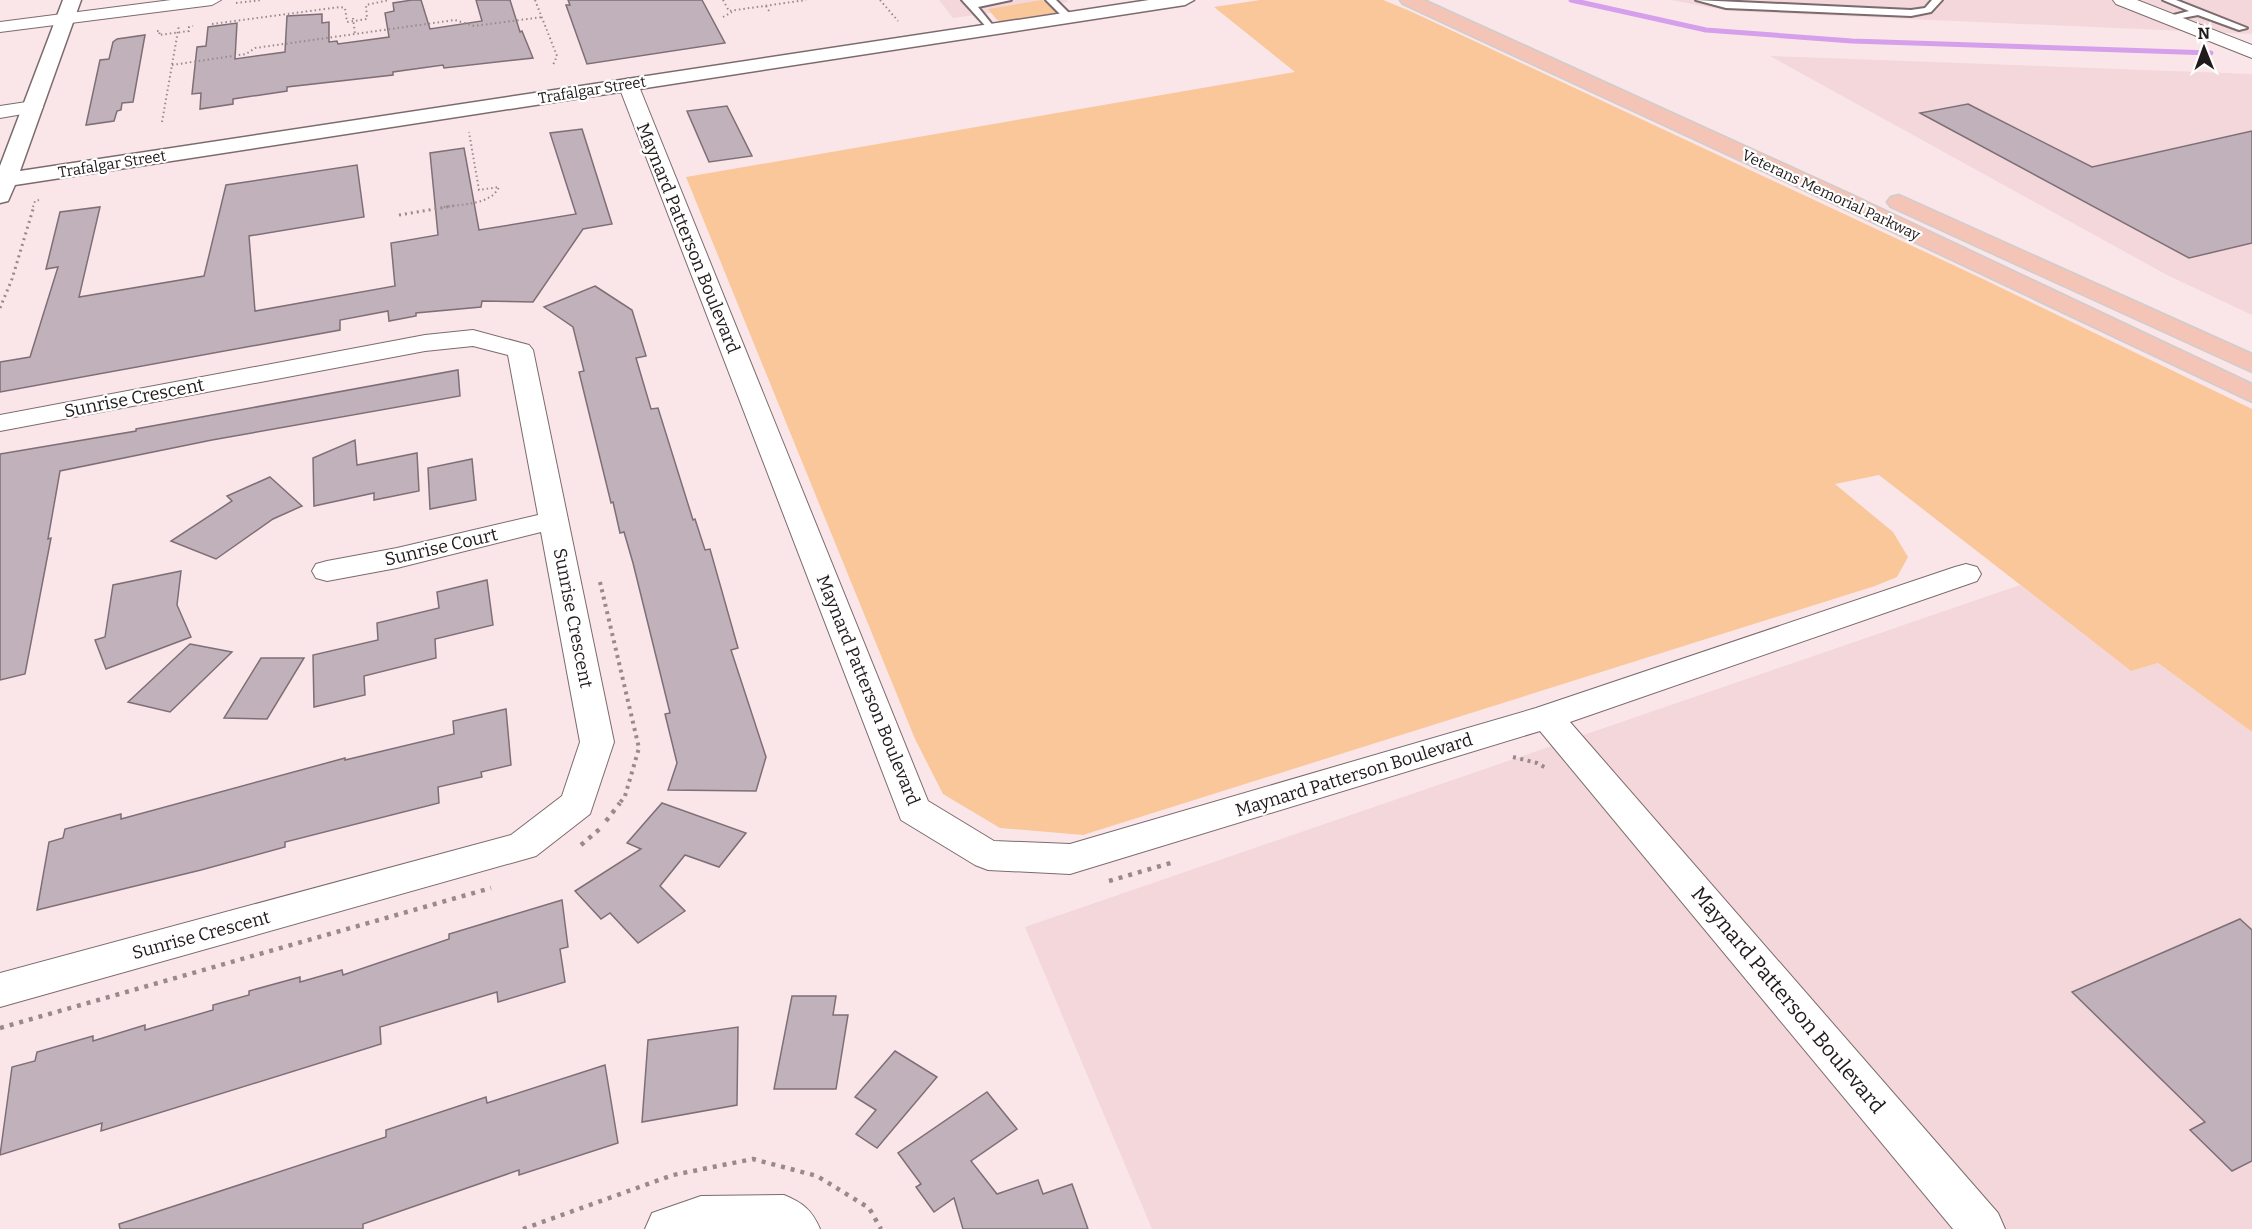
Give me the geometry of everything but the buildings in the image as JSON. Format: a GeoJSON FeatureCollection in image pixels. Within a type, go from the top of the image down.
{"type":"FeatureCollection","features":[{"type":"Feature","properties":{"kind":"highway","name":"Veterans Memorial Parkway"},"geometry":{"type":"LineString","coordinates":[[1409,0],[1840,198],[2252,394]]}},
{"type":"Feature","properties":{"kind":"highway"},"geometry":{"type":"LineString","coordinates":[[1452,0],[1631,81]]}},
{"type":"Feature","properties":{"kind":"highway","name":"Veterans Memorial Parkway"},"geometry":{"type":"LineString","coordinates":[[1716,119],[2252,364]]}},
{"type":"Feature","properties":{"kind":"main road"},"geometry":{"type":"LineString","coordinates":[[1,186],[33,108],[72,0]]}},
{"type":"Feature","properties":{"kind":"main road","name":"Trafalgar Street"},"geometry":{"type":"LineString","coordinates":[[1,186],[628,84],[1185,0]]}},
{"type":"Feature","properties":{"kind":"street"},"geometry":{"type":"LineString","coordinates":[[0,27],[212,0]]}},
{"type":"Feature","properties":{"kind":"street"},"geometry":{"type":"LineString","coordinates":[[2122,0],[2252,52]]}},
{"type":"Feature","properties":{"kind":"street","name":"Maynard Patterson Boulevard"},"geometry":{"type":"LineString","coordinates":[[628,84],[914,810],[988,855],[1070,859],[1547,717],[1966,574]]}},
{"type":"Feature","properties":{"kind":"street"},"geometry":{"type":"LineString","coordinates":[[0,112],[33,108]]}},
{"type":"Feature","properties":{"kind":"street","name":"Sunrise Crescent"},"geometry":{"type":"LineString","coordinates":[[0,423],[425,343],[473,338],[520,350],[597,742],[577,804],[523,846],[0,990]]}},
{"type":"Feature","properties":{"kind":"street","name":"Sunrise Court"},"geometry":{"type":"LineString","coordinates":[[327,571],[397,558],[553,520]]}},
{"type":"Feature","properties":{"kind":"street","name":"Maynard Patterson Boulevard"},"geometry":{"type":"LineString","coordinates":[[1547,717],[1982,1229]]}},
{"type":"Feature","properties":{"kind":"street"},"geometry":{"type":"LineString","coordinates":[[668,1229],[701,1218],[784,1217],[797,1229]]}},
{"type":"Feature","properties":{"kind":"lane"},"geometry":{"type":"LineString","coordinates":[[970,3],[1006,0]]}},
{"type":"Feature","properties":{"kind":"lane"},"geometry":{"type":"LineString","coordinates":[[1051,0],[1068,17]]}},
{"type":"Feature","properties":{"kind":"lane"},"geometry":{"type":"LineString","coordinates":[[1701,0],[1726,5],[1911,13],[1928,10],[1937,0]]}},
{"type":"Feature","properties":{"kind":"lane"},"geometry":{"type":"LineString","coordinates":[[2168,0],[2242,28]]}},
{"type":"Feature","properties":{"kind":"lane"},"geometry":{"type":"LineString","coordinates":[[970,3],[990,28]]}},
{"type":"Feature","properties":{"kind":"lane"},"geometry":{"type":"LineString","coordinates":[[2169,19],[2199,12]]}},
{"type":"Feature","properties":{"kind":"path"},"geometry":{"type":"LineString","coordinates":[[148,32],[160,30],[159,35],[177,33],[189,31],[189,27],[340,7],[345,8],[347,22],[367,19],[366,5],[389,0]]}},
{"type":"Feature","properties":{"kind":"path"},"geometry":{"type":"LineString","coordinates":[[535,0],[558,56],[553,65]]}},
{"type":"Feature","properties":{"kind":"path"},"geometry":{"type":"LineString","coordinates":[[723,0],[729,11],[806,0]]}},
{"type":"Feature","properties":{"kind":"path"},"geometry":{"type":"LineString","coordinates":[[880,0],[899,23]]}},
{"type":"Feature","properties":{"kind":"path"},"geometry":{"type":"LineString","coordinates":[[766,6],[769,12]]}},
{"type":"Feature","properties":{"kind":"path"},"geometry":{"type":"LineString","coordinates":[[723,17],[736,10]]}},
{"type":"Feature","properties":{"kind":"path"},"geometry":{"type":"LineString","coordinates":[[172,65],[246,54],[255,48],[454,20],[474,26],[543,17]]}},
{"type":"Feature","properties":{"kind":"path"},"geometry":{"type":"LineString","coordinates":[[354,20],[356,34]]}},
{"type":"Feature","properties":{"kind":"path"},"geometry":{"type":"LineString","coordinates":[[162,122],[179,23]]}},
{"type":"Feature","properties":{"kind":"path"},"geometry":{"type":"LineString","coordinates":[[399,215],[486,200],[496,194],[499,187],[479,190],[469,132]]}},
{"type":"Feature","properties":{"kind":"path"},"geometry":{"type":"LineString","coordinates":[[0,308],[12,279],[35,201],[46,199]]}},
{"type":"Feature","properties":{"kind":"path"},"geometry":{"type":"LineString","coordinates":[[579,846],[597,833],[625,796],[639,748],[598,574]]}},
{"type":"Feature","properties":{"kind":"path"},"geometry":{"type":"LineString","coordinates":[[1503,758],[1514,757],[1537,763],[1554,772]]}},
{"type":"Feature","properties":{"kind":"path"},"geometry":{"type":"LineString","coordinates":[[1098,883],[1121,879],[1177,861]]}},
{"type":"Feature","properties":{"kind":"path"},"geometry":{"type":"LineString","coordinates":[[0,1028],[500,885]]}},
{"type":"Feature","properties":{"kind":"shaded area"},"geometry":{"type":"Polygon","coordinates":[[[939,0],[1067,0],[1068,2],[953,18],[939,0]]]}},
{"type":"Feature","properties":{"kind":"shaded area"},"geometry":{"type":"Polygon","coordinates":[[[1042,0],[1057,12],[1003,22],[997,20],[988,9],[1042,0]]]}},
{"type":"Feature","properties":{"kind":"shaded area"},"geometry":{"type":"Polygon","coordinates":[[[1260,0],[1383,0],[1410,11],[1983,279],[2252,409],[2252,732],[2158,663],[2131,671],[1879,475],[1835,484],[1893,532],[1908,557],[1897,577],[1875,586],[1083,835],[1000,828],[943,794],[915,739],[686,177],[1295,72],[1214,7],[1260,0]]]}},
{"type":"Feature","properties":{"kind":"shaded area"},"geometry":{"type":"Polygon","coordinates":[[[1671,0],[2252,0],[2252,34],[1729,11],[1671,0]]]}},
{"type":"Feature","properties":{"kind":"shaded area"},"geometry":{"type":"Polygon","coordinates":[[[1770,56],[2252,74],[2252,315],[2167,275],[1770,56]]]}},
{"type":"Feature","properties":{"kind":"shaded area"},"geometry":{"type":"Polygon","coordinates":[[[2020,585],[2131,671],[2158,663],[2252,732],[2252,1229],[1152,1229],[1025,927],[2020,585]]]}},
{"type":"Feature","properties":{"kind":"waterway"},"geometry":{"type":"LineString","coordinates":[[1571,0],[1706,30],[1852,41],[2211,53]]}}]}
